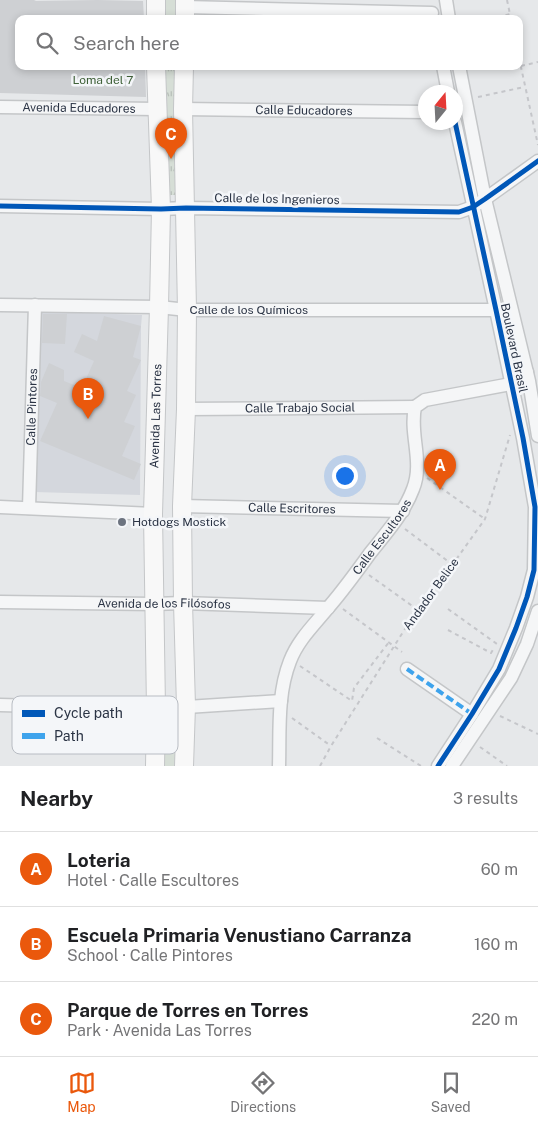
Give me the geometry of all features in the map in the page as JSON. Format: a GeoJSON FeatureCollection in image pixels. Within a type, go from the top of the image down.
{"type":"FeatureCollection","features":[{"type":"Feature","properties":{"kind":"main road"},"geometry":{"type":"LineString","coordinates":[[156,0],[156,15]]}},
{"type":"Feature","properties":{"kind":"main road","name":"Avenida Las Torres"},"geometry":{"type":"LineString","coordinates":[[156,70],[160,209],[153,514],[156,696]]}},
{"type":"Feature","properties":{"kind":"main road"},"geometry":{"type":"LineString","coordinates":[[184,70],[187,310],[186,409],[182,506],[186,706],[184,766]]}},
{"type":"Feature","properties":{"kind":"street"},"geometry":{"type":"LineString","coordinates":[[429,0],[432,15]]}},
{"type":"Feature","properties":{"kind":"street"},"geometry":{"type":"LineString","coordinates":[[446,0],[448,15]]}},
{"type":"Feature","properties":{"kind":"street"},"geometry":{"type":"LineString","coordinates":[[185,9],[397,15]]}},
{"type":"Feature","properties":{"kind":"street"},"geometry":{"type":"LineString","coordinates":[[444,70],[447,85]]}},
{"type":"Feature","properties":{"kind":"street","name":"Boulevard Brasil"},"geometry":{"type":"LineString","coordinates":[[460,70],[485,199],[531,374],[538,436]]}},
{"type":"Feature","properties":{"kind":"street","name":"Avenida Educadores"},"geometry":{"type":"LineString","coordinates":[[0,107],[157,109]]}},
{"type":"Feature","properties":{"kind":"street","name":"Calle Educadores"},"geometry":{"type":"LineString","coordinates":[[183,109],[418,112]]}},
{"type":"Feature","properties":{"kind":"street","name":"Boulevard Brasil"},"geometry":{"type":"LineString","coordinates":[[438,766],[499,668],[516,628],[534,570],[536,508],[523,438],[457,130]]}},
{"type":"Feature","properties":{"kind":"street","name":"Calle de los Ingenieros"},"geometry":{"type":"LineString","coordinates":[[0,206],[459,212],[473,207],[538,161]]}},
{"type":"Feature","properties":{"kind":"street","name":"Calle de los Químicos"},"geometry":{"type":"LineString","coordinates":[[0,304],[159,307],[187,310],[496,310]]}},
{"type":"Feature","properties":{"kind":"street","name":"Calle Pintores"},"geometry":{"type":"LineString","coordinates":[[29,508],[34,305]]}},
{"type":"Feature","properties":{"kind":"street"},"geometry":{"type":"LineString","coordinates":[[415,407],[425,400],[511,384],[531,374]]}},
{"type":"Feature","properties":{"kind":"street"},"geometry":{"type":"LineString","coordinates":[[516,407],[531,374]]}},
{"type":"Feature","properties":{"kind":"street","name":"Calle Trabajo Social"},"geometry":{"type":"LineString","coordinates":[[186,409],[415,407]]}},
{"type":"Feature","properties":{"kind":"street","name":"Calle Escultores"},"geometry":{"type":"LineString","coordinates":[[279,766],[281,705],[285,677],[290,660],[301,639],[331,605],[403,511],[414,487],[418,462],[412,418],[415,407]]}},
{"type":"Feature","properties":{"kind":"street"},"geometry":{"type":"LineString","coordinates":[[523,438],[536,416]]}},
{"type":"Feature","properties":{"kind":"street","name":"Calle Escritores"},"geometry":{"type":"LineString","coordinates":[[182,506],[403,511]]}},
{"type":"Feature","properties":{"kind":"street"},"geometry":{"type":"LineString","coordinates":[[0,507],[153,514]]}},
{"type":"Feature","properties":{"kind":"street","name":"Avenida de los Filósofos"},"geometry":{"type":"LineString","coordinates":[[0,602],[331,605]]}},
{"type":"Feature","properties":{"kind":"street"},"geometry":{"type":"LineString","coordinates":[[452,766],[511,678],[527,644],[538,611]]}},
{"type":"Feature","properties":{"kind":"street"},"geometry":{"type":"LineString","coordinates":[[406,669],[472,714]]}},
{"type":"Feature","properties":{"kind":"street"},"geometry":{"type":"LineString","coordinates":[[178,707],[281,705]]}},
{"type":"Feature","properties":{"kind":"path"},"geometry":{"type":"LineString","coordinates":[[506,15],[510,14],[507,0]]}},
{"type":"Feature","properties":{"kind":"path"},"geometry":{"type":"LineString","coordinates":[[523,66],[538,62]]}},
{"type":"Feature","properties":{"kind":"path"},"geometry":{"type":"LineString","coordinates":[[522,70],[538,145]]}},
{"type":"Feature","properties":{"kind":"path"},"geometry":{"type":"LineString","coordinates":[[466,100],[525,87]]}},
{"type":"Feature","properties":{"kind":"path"},"geometry":{"type":"LineString","coordinates":[[417,471],[485,519]]}},
{"type":"Feature","properties":{"kind":"path"},"geometry":{"type":"LineString","coordinates":[[394,522],[453,565]]}},
{"type":"Feature","properties":{"kind":"path"},"geometry":{"type":"LineString","coordinates":[[359,568],[418,610]]}},
{"type":"Feature","properties":{"kind":"path"},"geometry":{"type":"LineString","coordinates":[[331,605],[402,652]]}},
{"type":"Feature","properties":{"kind":"path"},"geometry":{"type":"LineString","coordinates":[[448,609],[497,644]]}},
{"type":"Feature","properties":{"kind":"path"},"geometry":{"type":"LineString","coordinates":[[448,630],[491,653]]}},
{"type":"Feature","properties":{"kind":"path"},"geometry":{"type":"LineString","coordinates":[[290,660],[352,701],[354,688],[389,642]]}},
{"type":"Feature","properties":{"kind":"path"},"geometry":{"type":"LineString","coordinates":[[281,705],[331,746]]}},
{"type":"Feature","properties":{"kind":"path"},"geometry":{"type":"LineString","coordinates":[[489,711],[538,734]]}},
{"type":"Feature","properties":{"kind":"path"},"geometry":{"type":"LineString","coordinates":[[377,738],[421,766]]}},
{"type":"Feature","properties":{"kind":"path"},"geometry":{"type":"LineString","coordinates":[[470,740],[507,766]]}},
{"type":"Feature","properties":{"kind":"shaded area"},"geometry":{"type":"Polygon","coordinates":[[[38,311],[142,315],[140,495],[34,492],[38,311]]]}},
{"type":"Feature","properties":{"kind":"green space"},"geometry":{"type":"Polygon","coordinates":[[[164,0],[177,0],[177,15],[164,15],[164,0]]]}},
{"type":"Feature","properties":{"kind":"green space"},"geometry":{"type":"Polygon","coordinates":[[[164,70],[178,70],[180,195],[163,195],[164,70]]]}},
{"type":"Feature","properties":{"kind":"green space"},"geometry":{"type":"Polygon","coordinates":[[[158,754],[175,754],[175,766],[158,766],[158,754]]]}},
{"type":"Feature","properties":{"kind":"building"},"geometry":{"type":"Polygon","coordinates":[[[0,0],[143,1],[144,15],[15,15],[15,70],[145,70],[146,97],[0,93],[0,0]]]}},
{"type":"Feature","properties":{"kind":"building"},"geometry":{"type":"Polygon","coordinates":[[[43,314],[67,314],[65,344],[42,343],[43,314]]]}},
{"type":"Feature","properties":{"kind":"building"},"geometry":{"type":"Polygon","coordinates":[[[104,316],[141,326],[133,357],[141,360],[127,391],[136,395],[124,422],[135,426],[122,456],[141,464],[134,480],[40,441],[57,403],[40,396],[41,382],[49,363],[64,370],[64,381],[82,388],[94,361],[74,352],[82,334],[97,341],[104,316]]]}},
{"type":"Feature","properties":{"kind":"marked path"},"geometry":{"type":"LineString","coordinates":[[407,669],[472,714]]}},
{"type":"Feature","properties":{"kind":"cycle path"},"geometry":{"type":"LineString","coordinates":[[438,766],[499,669],[527,597],[534,570],[535,507],[523,438],[457,130]]}},
{"type":"Feature","properties":{"kind":"cycle path"},"geometry":{"type":"LineString","coordinates":[[0,206],[459,212],[473,207],[538,161]]}},
{"type":"Feature","properties":{"kind":"place","name":"Parque de Torres en Torres"},"geometry":{"type":"Point","coordinates":[171,159]}},
{"type":"Feature","properties":{"kind":"place","name":"Escuela Primaria Venustiano Carranza"},"geometry":{"type":"Point","coordinates":[88,419]}},
{"type":"Feature","properties":{"kind":"place","name":"Loteria"},"geometry":{"type":"Point","coordinates":[440,490]}},
{"type":"Feature","properties":{"kind":"place","name":"Hotdogs Mostick"},"geometry":{"type":"Point","coordinates":[122,522]}},
{"type":"Feature","properties":{"kind":"park label","name":"Loma del 7"},"geometry":{"type":"Point","coordinates":[103,80]}}]}
